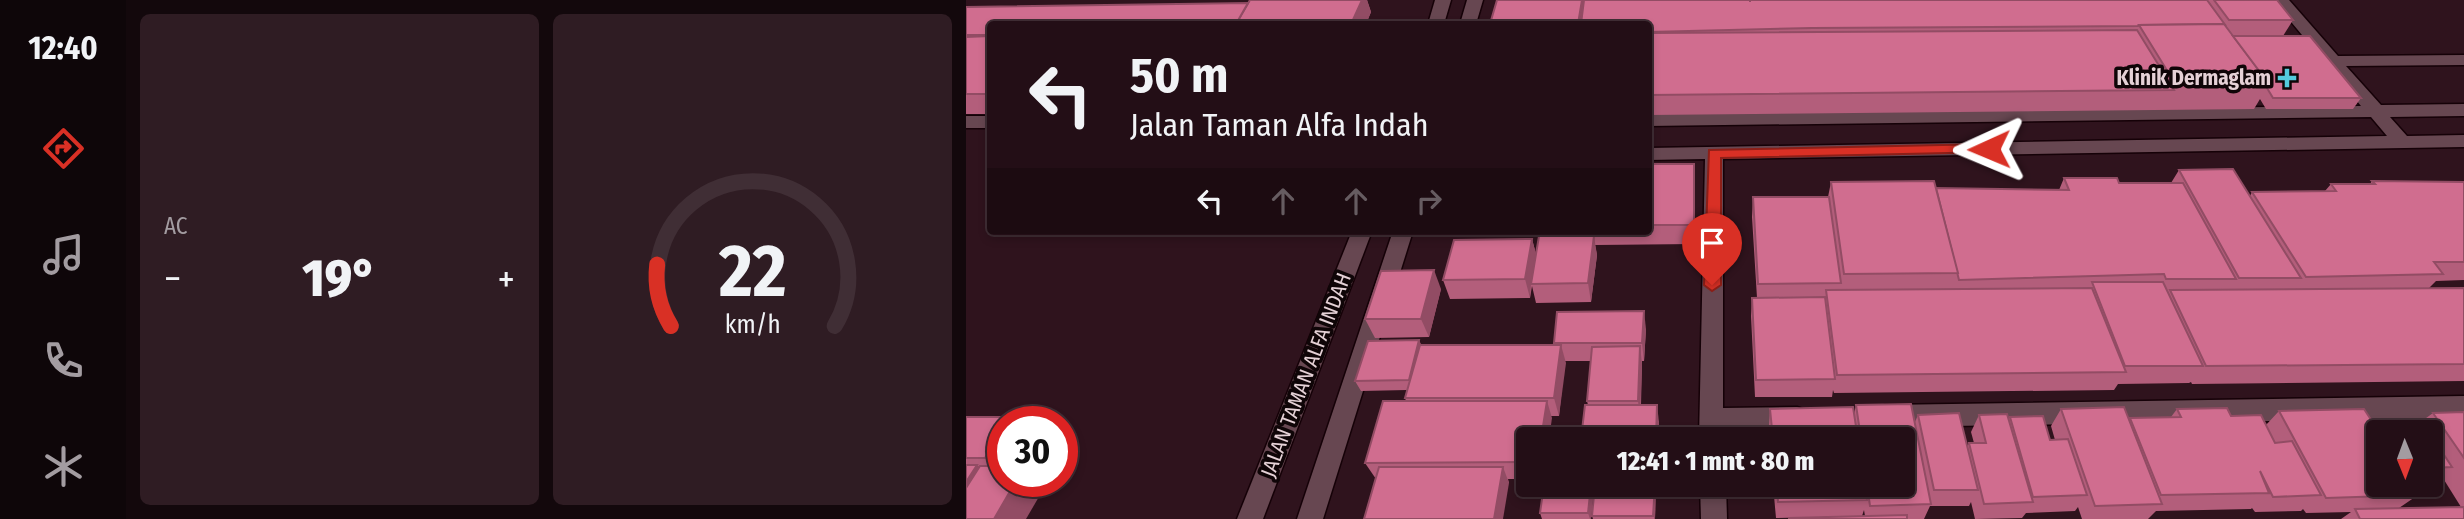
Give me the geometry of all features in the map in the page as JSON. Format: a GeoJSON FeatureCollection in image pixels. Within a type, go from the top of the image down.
{"type":"FeatureCollection","features":[{"type":"Feature","properties":{"kind":"street"},"geometry":{"type":"LineString","coordinates":[[1437,21],[1443,0]]}},
{"type":"Feature","properties":{"kind":"street"},"geometry":{"type":"LineString","coordinates":[[1469,21],[1475,0]]}},
{"type":"Feature","properties":{"kind":"street"},"geometry":{"type":"LineString","coordinates":[[2281,0],[2402,142]]}},
{"type":"Feature","properties":{"kind":"street"},"geometry":{"type":"LineString","coordinates":[[2332,61],[2464,60]]}},
{"type":"Feature","properties":{"kind":"street"},"geometry":{"type":"LineString","coordinates":[[1652,120],[2464,110]]}},
{"type":"Feature","properties":{"kind":"street"},"geometry":{"type":"LineString","coordinates":[[966,122],[987,122]]}},
{"type":"Feature","properties":{"kind":"street"},"geometry":{"type":"LineString","coordinates":[[1652,154],[2464,141]]}},
{"type":"Feature","properties":{"kind":"street"},"geometry":{"type":"LineString","coordinates":[[1711,427],[1714,154]]}},
{"type":"Feature","properties":{"kind":"street","name":"JALAN TAMAN ALFA INDAH"},"geometry":{"type":"LineString","coordinates":[[1250,519],[1360,235]]}},
{"type":"Feature","properties":{"kind":"street","name":"JALAN TAMAN ALFA INDAH"},"geometry":{"type":"LineString","coordinates":[[1310,519],[1402,235]]}},
{"type":"Feature","properties":{"kind":"street"},"geometry":{"type":"LineString","coordinates":[[1864,417],[2464,407]]}},
{"type":"Feature","properties":{"kind":"street"},"geometry":{"type":"LineString","coordinates":[[1730,427],[1822,417]]}},
{"type":"Feature","properties":{"kind":"street"},"geometry":{"type":"LineString","coordinates":[[1713,497],[1714,519]]}},
{"type":"Feature","properties":{"kind":"building"},"geometry":{"type":"Polygon","coordinates":[[[1250,0],[1362,0],[1352,21],[1238,21],[1250,0]]]}},
{"type":"Feature","properties":{"kind":"building"},"geometry":{"type":"Polygon","coordinates":[[[1497,0],[1582,0],[1578,21],[1491,21],[1497,0]]]}},
{"type":"Feature","properties":{"kind":"building"},"geometry":{"type":"Polygon","coordinates":[[[1584,0],[2207,0],[2226,26],[1812,28],[1652,32],[1652,21],[1581,21],[1584,0]]]}},
{"type":"Feature","properties":{"kind":"building"},"geometry":{"type":"Polygon","coordinates":[[[2214,0],[2277,0],[2293,20],[2229,20],[2214,0]]]}},
{"type":"Feature","properties":{"kind":"building"},"geometry":{"type":"Polygon","coordinates":[[[1248,3],[1238,21],[987,21],[987,35],[966,35],[966,7],[1248,3]]]}},
{"type":"Feature","properties":{"kind":"building"},"geometry":{"type":"Polygon","coordinates":[[[2224,24],[2269,84],[2176,85],[2139,25],[2224,24]]]}},
{"type":"Feature","properties":{"kind":"building"},"geometry":{"type":"Polygon","coordinates":[[[2137,30],[2174,90],[1652,95],[1652,33],[2137,30]]]}},
{"type":"Feature","properties":{"kind":"building"},"geometry":{"type":"Polygon","coordinates":[[[987,36],[987,94],[966,94],[966,37],[987,36]]]}},
{"type":"Feature","properties":{"kind":"building","name":"Klinik Dermaglam"},"geometry":{"type":"Polygon","coordinates":[[[2233,36],[2310,36],[2361,98],[2273,98],[2267,88],[2269,84],[2233,36]]]}},
{"type":"Feature","properties":{"kind":"building"},"geometry":{"type":"Polygon","coordinates":[[[1652,164],[1694,164],[1694,225],[1652,225],[1652,164]]]}},
{"type":"Feature","properties":{"kind":"building"},"geometry":{"type":"Polygon","coordinates":[[[2233,169],[2301,278],[2239,278],[2179,170],[2233,169]]]}},
{"type":"Feature","properties":{"kind":"building"},"geometry":{"type":"Polygon","coordinates":[[[2064,178],[2117,178],[2119,183],[2183,183],[2236,279],[2166,279],[2164,274],[1959,280],[1936,188],[2069,190],[2064,178]]]}},
{"type":"Feature","properties":{"kind":"building"},"geometry":{"type":"Polygon","coordinates":[[[1934,181],[1958,273],[1844,274],[1831,182],[1934,181]]]}},
{"type":"Feature","properties":{"kind":"building"},"geometry":{"type":"Polygon","coordinates":[[[2372,181],[2464,182],[2464,262],[2434,262],[2443,274],[2306,277],[2252,192],[2336,191],[2331,184],[2375,184],[2372,181]]]}},
{"type":"Feature","properties":{"kind":"building"},"geometry":{"type":"Polygon","coordinates":[[[1753,197],[1829,197],[1841,283],[1758,284],[1753,197]]]}},
{"type":"Feature","properties":{"kind":"building"},"geometry":{"type":"Polygon","coordinates":[[[1539,236],[1594,236],[1588,283],[1531,284],[1539,236]]]}},
{"type":"Feature","properties":{"kind":"building"},"geometry":{"type":"Polygon","coordinates":[[[1532,239],[1525,279],[1443,280],[1454,240],[1532,239]]]}},
{"type":"Feature","properties":{"kind":"building"},"geometry":{"type":"Polygon","coordinates":[[[1434,270],[1421,319],[1365,319],[1381,271],[1434,270]]]}},
{"type":"Feature","properties":{"kind":"building"},"geometry":{"type":"Polygon","coordinates":[[[2092,282],[2163,282],[2203,366],[2125,366],[2092,282]]]}},
{"type":"Feature","properties":{"kind":"building"},"geometry":{"type":"Polygon","coordinates":[[[2092,288],[2126,372],[1837,375],[1826,290],[2092,288]]]}},
{"type":"Feature","properties":{"kind":"building"},"geometry":{"type":"Polygon","coordinates":[[[2464,288],[2464,364],[2206,366],[2170,290],[2464,288]]]}},
{"type":"Feature","properties":{"kind":"building"},"geometry":{"type":"Polygon","coordinates":[[[1825,297],[1835,379],[1756,380],[1752,298],[1825,297]]]}},
{"type":"Feature","properties":{"kind":"building"},"geometry":{"type":"Polygon","coordinates":[[[1644,311],[1642,343],[1554,343],[1557,312],[1644,311]]]}},
{"type":"Feature","properties":{"kind":"building"},"geometry":{"type":"Polygon","coordinates":[[[1419,340],[1409,380],[1355,381],[1368,341],[1419,340]]]}},
{"type":"Feature","properties":{"kind":"building"},"geometry":{"type":"Polygon","coordinates":[[[1420,345],[1561,345],[1554,398],[1405,398],[1420,345]]]}},
{"type":"Feature","properties":{"kind":"building"},"geometry":{"type":"Polygon","coordinates":[[[1640,346],[1638,401],[1587,401],[1592,347],[1640,346]]]}},
{"type":"Feature","properties":{"kind":"building"},"geometry":{"type":"Polygon","coordinates":[[[1383,401],[1547,401],[1543,427],[1516,427],[1516,462],[1365,463],[1383,401]]]}},
{"type":"Feature","properties":{"kind":"building"},"geometry":{"type":"Polygon","coordinates":[[[1911,404],[1931,504],[1870,506],[1869,497],[1915,497],[1915,427],[1859,427],[1856,405],[1911,404]]]}},
{"type":"Feature","properties":{"kind":"building"},"geometry":{"type":"Polygon","coordinates":[[[1585,405],[1657,405],[1656,427],[1582,427],[1585,405]]]}},
{"type":"Feature","properties":{"kind":"building"},"geometry":{"type":"Polygon","coordinates":[[[1853,407],[1856,427],[1772,427],[1770,409],[1853,407]]]}},
{"type":"Feature","properties":{"kind":"building"},"geometry":{"type":"Polygon","coordinates":[[[2124,407],[2162,504],[2095,506],[2061,409],[2124,407]]]}},
{"type":"Feature","properties":{"kind":"building"},"geometry":{"type":"Polygon","coordinates":[[[2227,408],[2231,416],[2261,415],[2275,443],[2292,441],[2321,495],[2273,497],[2260,471],[2269,493],[2161,495],[2130,418],[2181,417],[2177,409],[2227,408]]]}},
{"type":"Feature","properties":{"kind":"building"},"geometry":{"type":"Polygon","coordinates":[[[2364,409],[2371,420],[2366,420],[2366,497],[2326,498],[2279,411],[2364,409]]]}},
{"type":"Feature","properties":{"kind":"building"},"geometry":{"type":"Polygon","coordinates":[[[2464,412],[2464,458],[2443,428],[2443,420],[2438,420],[2433,413],[2464,412]]]}},
{"type":"Feature","properties":{"kind":"building"},"geometry":{"type":"Polygon","coordinates":[[[1959,413],[1978,490],[1934,490],[1918,415],[1959,413]]]}},
{"type":"Feature","properties":{"kind":"building"},"geometry":{"type":"Polygon","coordinates":[[[2007,414],[2033,502],[1984,504],[1969,443],[1986,443],[1979,415],[2007,414]]]}},
{"type":"Feature","properties":{"kind":"building"},"geometry":{"type":"Polygon","coordinates":[[[2043,416],[2050,440],[2068,439],[2087,495],[2033,497],[2010,417],[2043,416]]]}},
{"type":"Feature","properties":{"kind":"building"},"geometry":{"type":"Polygon","coordinates":[[[966,417],[987,417],[987,455],[985,458],[966,458],[966,417]]]}},
{"type":"Feature","properties":{"kind":"building"},"geometry":{"type":"Polygon","coordinates":[[[2443,453],[2452,467],[2443,467],[2443,453]]]}},
{"type":"Feature","properties":{"kind":"building"},"geometry":{"type":"Polygon","coordinates":[[[966,465],[977,465],[966,482],[966,465]]]}},
{"type":"Feature","properties":{"kind":"building"},"geometry":{"type":"Polygon","coordinates":[[[980,466],[987,466],[987,497],[1007,497],[994,519],[966,519],[966,488],[980,466]]]}},
{"type":"Feature","properties":{"kind":"building"},"geometry":{"type":"Polygon","coordinates":[[[1379,467],[1503,467],[1494,519],[1364,519],[1379,467]]]}},
{"type":"Feature","properties":{"kind":"building"},"geometry":{"type":"Polygon","coordinates":[[[1542,497],[1590,497],[1588,513],[1540,513],[1542,497]]]}},
{"type":"Feature","properties":{"kind":"building"},"geometry":{"type":"Polygon","coordinates":[[[1594,497],[1654,497],[1653,516],[1592,516],[1594,497]]]}},
{"type":"Feature","properties":{"kind":"building"},"geometry":{"type":"Polygon","coordinates":[[[1778,497],[1867,497],[1867,500],[1778,502],[1778,497]]]}},
{"type":"Feature","properties":{"kind":"building"},"geometry":{"type":"Polygon","coordinates":[[[2464,507],[2464,519],[2360,519],[2355,509],[2464,507]]]}},
{"type":"Feature","properties":{"kind":"building"},"geometry":{"type":"Polygon","coordinates":[[[1907,515],[1907,519],[1789,519],[1789,518],[1907,515]]]}},
{"type":"Feature","properties":{"kind":"place","name":"Klinik Dermaglam"},"geometry":{"type":"Point","coordinates":[2287,78]}},
{"type":"Feature","properties":{"kind":"route"},"geometry":{"type":"LineString","coordinates":[[1712,285],[1714,154],[1989,149]]}}]}
